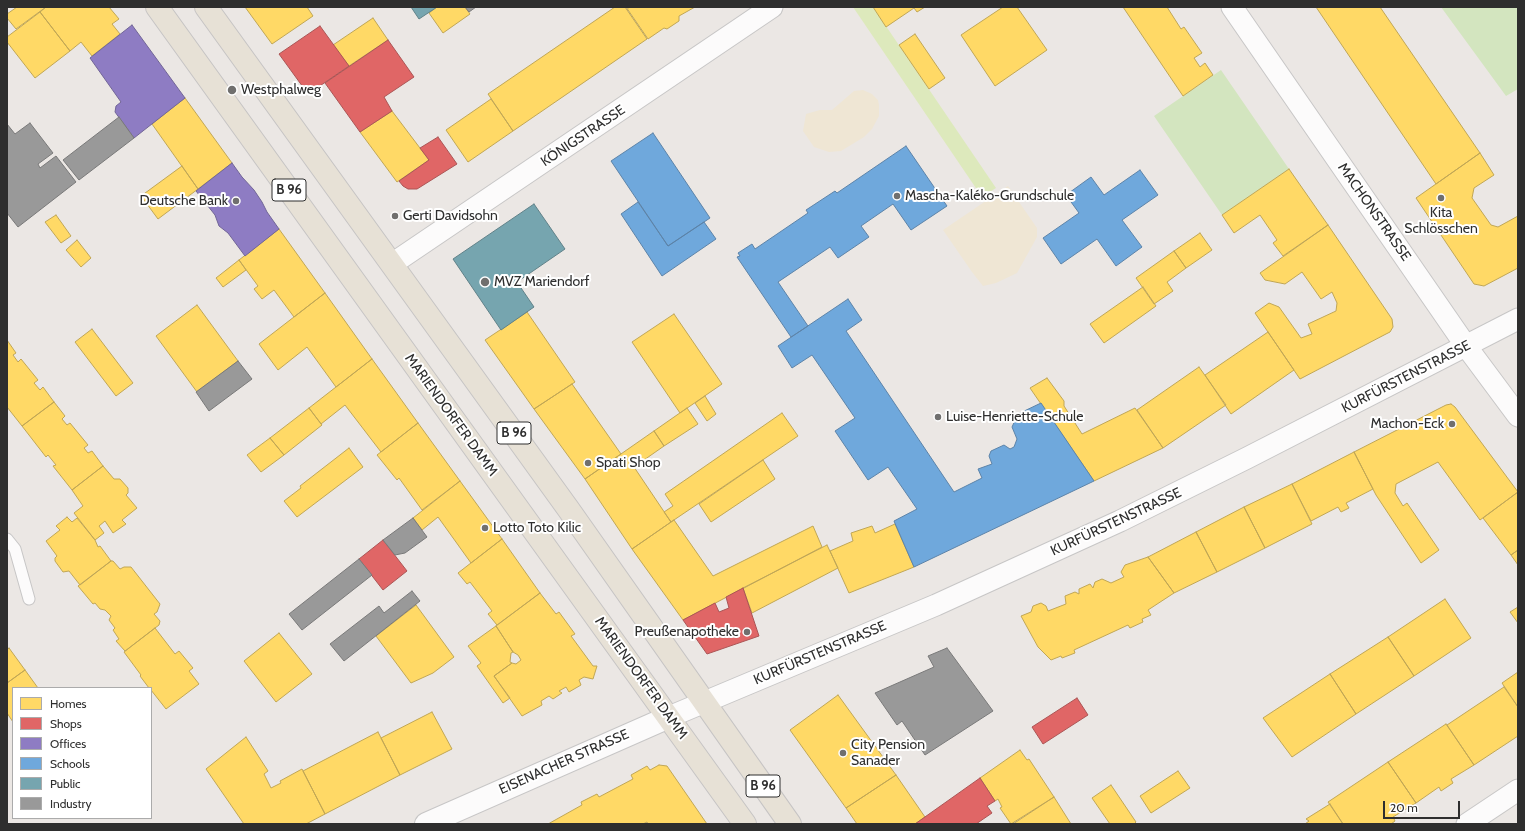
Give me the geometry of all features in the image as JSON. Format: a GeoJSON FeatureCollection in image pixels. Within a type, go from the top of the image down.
{"type":"FeatureCollection","features":[{"type":"Feature","properties":{"kind":"main road","name":"MARIENDORFER DAMM"},"geometry":{"type":"LineString","coordinates":[[157,7],[745,824]]}},
{"type":"Feature","properties":{"kind":"main road","name":"B 96"},"geometry":{"type":"LineString","coordinates":[[206,7],[569,510],[790,824]]}},
{"type":"Feature","properties":{"kind":"street","name":"KÖNIGSTRASSE"},"geometry":{"type":"LineString","coordinates":[[392,264],[772,7]]}},
{"type":"Feature","properties":{"kind":"street","name":"MACHONSTRASSE"},"geometry":{"type":"LineString","coordinates":[[1232,7],[1466,346],[1518,416]]}},
{"type":"Feature","properties":{"kind":"street","name":"KURFÜRSTENSTRASSE"},"geometry":{"type":"LineString","coordinates":[[703,702],[936,605],[1120,521],[1518,320]]}},
{"type":"Feature","properties":{"kind":"street","name":"EISENACHER STRASSE"},"geometry":{"type":"LineString","coordinates":[[426,824],[703,702]]}},
{"type":"Feature","properties":{"kind":"street"},"geometry":{"type":"LineString","coordinates":[[1466,824],[1518,790]]}},
{"type":"Feature","properties":{"kind":"lane"},"geometry":{"type":"LineString","coordinates":[[7,539],[15,549],[29,599]]}},
{"type":"Feature","properties":{"kind":"green space"},"geometry":{"type":"Polygon","coordinates":[[[853,7],[873,7],[996,188],[982,197],[853,7]]]}},
{"type":"Feature","properties":{"kind":"green space"},"geometry":{"type":"Polygon","coordinates":[[[1441,7],[1518,7],[1518,89],[1506,96],[1441,7]]]}},
{"type":"Feature","properties":{"kind":"green space"},"geometry":{"type":"Polygon","coordinates":[[[1221,70],[1289,169],[1222,215],[1154,116],[1221,70]]]}},
{"type":"Feature","properties":{"kind":"sand"},"geometry":{"type":"Polygon","coordinates":[[[863,90],[872,94],[878,100],[879,116],[872,129],[864,137],[841,151],[829,152],[814,147],[803,131],[806,114],[820,110],[832,110],[854,91],[863,90]]]}},
{"type":"Feature","properties":{"kind":"sand"},"geometry":{"type":"Polygon","coordinates":[[[1008,186],[1037,228],[1037,237],[1017,273],[996,283],[983,286],[943,230],[1008,186]]]}},
{"type":"Feature","properties":{"kind":"building: Homes"},"geometry":{"type":"Polygon","coordinates":[[[17,7],[46,7],[16,29],[7,18],[7,14],[17,7]]]}},
{"type":"Feature","properties":{"kind":"building: Homes"},"geometry":{"type":"Polygon","coordinates":[[[46,7],[109,7],[119,19],[112,24],[120,34],[92,56],[81,42],[70,51],[40,12],[46,7]]]}},
{"type":"Feature","properties":{"kind":"building: Homes"},"geometry":{"type":"Polygon","coordinates":[[[245,7],[307,7],[313,16],[272,44],[245,7]]]}},
{"type":"Feature","properties":{"kind":"building: Homes"},"geometry":{"type":"Polygon","coordinates":[[[437,7],[465,7],[470,14],[443,33],[429,13],[437,7]]]}},
{"type":"Feature","properties":{"kind":"building: Homes"},"geometry":{"type":"Polygon","coordinates":[[[615,7],[625,7],[647,39],[513,131],[488,94],[615,7]]]}},
{"type":"Feature","properties":{"kind":"building: Homes"},"geometry":{"type":"Polygon","coordinates":[[[626,7],[695,7],[679,16],[679,21],[667,29],[664,28],[648,39],[626,7]]]}},
{"type":"Feature","properties":{"kind":"building: Homes"},"geometry":{"type":"Polygon","coordinates":[[[873,7],[925,7],[917,12],[914,8],[886,27],[873,7]]]}},
{"type":"Feature","properties":{"kind":"building: Homes"},"geometry":{"type":"Polygon","coordinates":[[[1003,7],[1017,7],[1047,50],[995,86],[961,35],[1003,7]]]}},
{"type":"Feature","properties":{"kind":"building: Homes"},"geometry":{"type":"Polygon","coordinates":[[[1123,7],[1167,7],[1181,29],[1184,27],[1202,53],[1194,58],[1200,67],[1205,63],[1213,75],[1183,96],[1123,7]]]}},
{"type":"Feature","properties":{"kind":"building: Homes"},"geometry":{"type":"Polygon","coordinates":[[[1316,7],[1380,7],[1480,153],[1436,184],[1316,7]]]}},
{"type":"Feature","properties":{"kind":"building: Homes"},"geometry":{"type":"Polygon","coordinates":[[[40,12],[70,51],[35,78],[7,42],[7,37],[40,12]]]}},
{"type":"Feature","properties":{"kind":"building: Homes"},"geometry":{"type":"Polygon","coordinates":[[[373,18],[388,40],[349,66],[333,45],[373,18]]]}},
{"type":"Feature","properties":{"kind":"building: Homes"},"geometry":{"type":"Polygon","coordinates":[[[915,34],[945,78],[929,89],[899,45],[915,34]]]}},
{"type":"Feature","properties":{"kind":"building: Homes"},"geometry":{"type":"Polygon","coordinates":[[[185,98],[232,163],[198,189],[152,124],[185,98]]]}},
{"type":"Feature","properties":{"kind":"building: Homes"},"geometry":{"type":"Polygon","coordinates":[[[491,99],[513,131],[468,162],[446,130],[491,99]]]}},
{"type":"Feature","properties":{"kind":"building: Homes"},"geometry":{"type":"Polygon","coordinates":[[[392,111],[429,160],[397,182],[360,132],[392,111]]]}},
{"type":"Feature","properties":{"kind":"building: Homes"},"geometry":{"type":"Polygon","coordinates":[[[1480,153],[1494,175],[1474,188],[1472,198],[1491,225],[1498,227],[1518,216],[1518,268],[1484,286],[1474,284],[1416,198],[1480,153]]]}},
{"type":"Feature","properties":{"kind":"building: Homes"},"geometry":{"type":"Polygon","coordinates":[[[182,166],[198,189],[158,219],[141,196],[182,166]]]}},
{"type":"Feature","properties":{"kind":"building: Homes"},"geometry":{"type":"Polygon","coordinates":[[[1289,169],[1328,225],[1283,256],[1273,243],[1277,240],[1260,215],[1234,233],[1222,215],[1289,169]]]}},
{"type":"Feature","properties":{"kind":"building: Homes"},"geometry":{"type":"Polygon","coordinates":[[[56,215],[71,236],[61,243],[45,222],[56,215]]]}},
{"type":"Feature","properties":{"kind":"building: Homes"},"geometry":{"type":"Polygon","coordinates":[[[1328,225],[1392,319],[1393,327],[1390,332],[1300,379],[1255,313],[1269,303],[1279,307],[1301,338],[1312,334],[1308,324],[1336,311],[1337,303],[1332,292],[1321,299],[1302,272],[1285,284],[1265,280],[1260,273],[1328,225]]]}},
{"type":"Feature","properties":{"kind":"building: Homes"},"geometry":{"type":"Polygon","coordinates":[[[279,229],[325,293],[294,317],[274,290],[262,299],[254,289],[258,286],[239,260],[279,229]]]}},
{"type":"Feature","properties":{"kind":"building: Homes"},"geometry":{"type":"Polygon","coordinates":[[[1200,233],[1212,250],[1186,268],[1174,251],[1200,233]]]}},
{"type":"Feature","properties":{"kind":"building: Homes"},"geometry":{"type":"Polygon","coordinates":[[[77,240],[91,258],[81,267],[66,250],[77,240]]]}},
{"type":"Feature","properties":{"kind":"building: Homes"},"geometry":{"type":"Polygon","coordinates":[[[1174,251],[1186,268],[1167,282],[1173,291],[1154,304],[1136,278],[1174,251]]]}},
{"type":"Feature","properties":{"kind":"building: Homes"},"geometry":{"type":"Polygon","coordinates":[[[239,260],[246,270],[223,287],[216,278],[239,260]]]}},
{"type":"Feature","properties":{"kind":"building: Homes"},"geometry":{"type":"Polygon","coordinates":[[[1143,287],[1156,306],[1104,343],[1090,324],[1143,287]]]}},
{"type":"Feature","properties":{"kind":"building: Homes"},"geometry":{"type":"Polygon","coordinates":[[[325,293],[372,359],[336,387],[307,347],[278,370],[259,344],[325,293]]]}},
{"type":"Feature","properties":{"kind":"building: Homes"},"geometry":{"type":"Polygon","coordinates":[[[197,305],[238,361],[197,392],[156,336],[197,305]]]}},
{"type":"Feature","properties":{"kind":"building: Homes"},"geometry":{"type":"Polygon","coordinates":[[[527,312],[575,382],[534,409],[485,340],[527,312]]]}},
{"type":"Feature","properties":{"kind":"building: Homes"},"geometry":{"type":"Polygon","coordinates":[[[674,314],[722,384],[680,413],[632,342],[674,314]]]}},
{"type":"Feature","properties":{"kind":"building: Homes"},"geometry":{"type":"Polygon","coordinates":[[[92,329],[133,383],[116,396],[75,342],[92,329]]]}},
{"type":"Feature","properties":{"kind":"building: Homes"},"geometry":{"type":"Polygon","coordinates":[[[1268,332],[1294,370],[1231,414],[1205,375],[1268,332]]]}},
{"type":"Feature","properties":{"kind":"building: Homes"},"geometry":{"type":"Polygon","coordinates":[[[7,340],[16,353],[13,355],[18,362],[21,359],[38,380],[34,383],[40,390],[43,387],[54,402],[22,426],[7,407],[7,340]]]}},
{"type":"Feature","properties":{"kind":"building: Homes"},"geometry":{"type":"Polygon","coordinates":[[[372,359],[418,423],[381,452],[345,405],[321,424],[309,408],[372,359]]]}},
{"type":"Feature","properties":{"kind":"building: Homes"},"geometry":{"type":"Polygon","coordinates":[[[1199,367],[1226,405],[1163,448],[1137,410],[1199,367]]]}},
{"type":"Feature","properties":{"kind":"building: Homes"},"geometry":{"type":"Polygon","coordinates":[[[1047,378],[1064,401],[1064,406],[1082,434],[1135,408],[1163,448],[1094,481],[1030,388],[1047,378]]]}},
{"type":"Feature","properties":{"kind":"building: Homes"},"geometry":{"type":"Polygon","coordinates":[[[572,384],[621,454],[585,479],[534,409],[572,384]]]}},
{"type":"Feature","properties":{"kind":"building: Homes"},"geometry":{"type":"Polygon","coordinates":[[[705,396],[716,414],[707,421],[695,403],[705,396]]]}},
{"type":"Feature","properties":{"kind":"building: Homes"},"geometry":{"type":"Polygon","coordinates":[[[54,402],[65,416],[62,419],[67,425],[70,423],[88,445],[84,448],[88,453],[92,451],[103,466],[72,490],[53,466],[56,465],[48,455],[46,457],[22,426],[54,402]]]}},
{"type":"Feature","properties":{"kind":"building: Homes"},"geometry":{"type":"Polygon","coordinates":[[[1451,404],[1455,407],[1518,492],[1480,520],[1438,462],[1396,484],[1395,493],[1403,506],[1407,503],[1439,550],[1421,563],[1376,495],[1354,452],[1446,405],[1451,404]]]}},
{"type":"Feature","properties":{"kind":"building: Homes"},"geometry":{"type":"Polygon","coordinates":[[[309,408],[322,425],[284,455],[270,438],[309,408]]]}},
{"type":"Feature","properties":{"kind":"building: Homes"},"geometry":{"type":"Polygon","coordinates":[[[687,408],[698,424],[664,446],[654,431],[687,408]]]}},
{"type":"Feature","properties":{"kind":"building: Homes"},"geometry":{"type":"Polygon","coordinates":[[[782,413],[798,436],[671,522],[664,512],[673,506],[665,494],[782,413]]]}},
{"type":"Feature","properties":{"kind":"building: Homes"},"geometry":{"type":"Polygon","coordinates":[[[418,423],[460,481],[422,510],[399,478],[397,480],[377,455],[418,423]]]}},
{"type":"Feature","properties":{"kind":"building: Homes"},"geometry":{"type":"Polygon","coordinates":[[[654,431],[664,446],[634,467],[671,522],[632,549],[585,479],[654,431]]]}},
{"type":"Feature","properties":{"kind":"building: Homes"},"geometry":{"type":"Polygon","coordinates":[[[270,438],[284,455],[261,472],[247,455],[270,438]]]}},
{"type":"Feature","properties":{"kind":"building: Homes"},"geometry":{"type":"Polygon","coordinates":[[[349,448],[363,467],[297,517],[284,501],[301,488],[300,486],[349,448]]]}},
{"type":"Feature","properties":{"kind":"building: Homes"},"geometry":{"type":"Polygon","coordinates":[[[1354,452],[1373,489],[1346,503],[1349,508],[1341,512],[1338,507],[1311,521],[1292,484],[1354,452]]]}},
{"type":"Feature","properties":{"kind":"building: Homes"},"geometry":{"type":"Polygon","coordinates":[[[763,460],[775,479],[711,522],[699,504],[763,460]]]}},
{"type":"Feature","properties":{"kind":"building: Homes"},"geometry":{"type":"Polygon","coordinates":[[[103,466],[114,479],[120,479],[128,488],[128,493],[126,495],[137,508],[122,520],[126,524],[113,533],[105,521],[99,526],[104,533],[95,540],[74,513],[83,506],[72,490],[103,466]]]}},
{"type":"Feature","properties":{"kind":"building: Homes"},"geometry":{"type":"Polygon","coordinates":[[[460,481],[502,539],[471,563],[438,517],[422,530],[413,518],[460,481]]]}},
{"type":"Feature","properties":{"kind":"building: Homes"},"geometry":{"type":"Polygon","coordinates":[[[1292,484],[1312,524],[1265,548],[1244,507],[1292,484]]]}},
{"type":"Feature","properties":{"kind":"building: Homes"},"geometry":{"type":"Polygon","coordinates":[[[1518,492],[1518,550],[1511,555],[1483,518],[1518,492]]]}},
{"type":"Feature","properties":{"kind":"building: Homes"},"geometry":{"type":"Polygon","coordinates":[[[1244,507],[1265,548],[1217,572],[1196,532],[1244,507]]]}},
{"type":"Feature","properties":{"kind":"building: Homes"},"geometry":{"type":"Polygon","coordinates":[[[67,517],[72,522],[77,518],[95,540],[98,547],[100,546],[111,561],[80,585],[69,571],[63,572],[55,561],[57,556],[46,541],[60,530],[56,526],[67,517]]]}},
{"type":"Feature","properties":{"kind":"building: Homes"},"geometry":{"type":"Polygon","coordinates":[[[674,520],[713,576],[813,526],[822,547],[683,620],[632,549],[674,520]]]}},
{"type":"Feature","properties":{"kind":"building: Homes"},"geometry":{"type":"Polygon","coordinates":[[[895,524],[914,567],[849,593],[830,551],[853,541],[851,533],[872,526],[875,533],[895,524]]]}},
{"type":"Feature","properties":{"kind":"building: Homes"},"geometry":{"type":"Polygon","coordinates":[[[1196,532],[1217,572],[1174,593],[1148,557],[1196,532]]]}},
{"type":"Feature","properties":{"kind":"building: Homes"},"geometry":{"type":"Polygon","coordinates":[[[502,539],[540,593],[497,625],[488,614],[492,611],[470,582],[467,584],[458,573],[502,539]]]}},
{"type":"Feature","properties":{"kind":"building: Homes"},"geometry":{"type":"Polygon","coordinates":[[[827,545],[838,568],[752,613],[743,588],[827,545]]]}},
{"type":"Feature","properties":{"kind":"building: Homes"},"geometry":{"type":"Polygon","coordinates":[[[1518,550],[1518,565],[1511,555],[1518,550]]]}},
{"type":"Feature","properties":{"kind":"building: Homes"},"geometry":{"type":"Polygon","coordinates":[[[1148,557],[1174,593],[1148,610],[1151,615],[1142,619],[1143,622],[1130,628],[1128,625],[1074,650],[1075,653],[1062,658],[1061,656],[1051,660],[1038,647],[1021,616],[1031,612],[1033,606],[1041,603],[1046,606],[1048,611],[1066,604],[1065,596],[1075,592],[1079,594],[1079,589],[1090,584],[1093,588],[1095,582],[1102,579],[1111,583],[1124,577],[1121,572],[1125,565],[1148,557]]]}},
{"type":"Feature","properties":{"kind":"building: Homes"},"geometry":{"type":"Polygon","coordinates":[[[113,561],[120,569],[124,567],[131,567],[160,604],[157,612],[154,614],[160,621],[159,625],[125,651],[116,641],[119,639],[113,630],[115,628],[109,620],[111,616],[105,610],[100,609],[95,603],[93,604],[78,586],[113,561]]]}},
{"type":"Feature","properties":{"kind":"building: Homes"},"geometry":{"type":"Polygon","coordinates":[[[540,593],[556,614],[559,612],[575,634],[571,636],[593,666],[597,666],[593,679],[584,677],[579,680],[581,685],[569,692],[566,687],[559,691],[562,693],[553,699],[549,696],[541,701],[542,705],[522,716],[494,676],[512,663],[516,664],[521,660],[518,655],[513,652],[496,626],[540,593]]]}},
{"type":"Feature","properties":{"kind":"building: Homes"},"geometry":{"type":"Polygon","coordinates":[[[1445,599],[1471,638],[1414,676],[1388,637],[1445,599]]]}},
{"type":"Feature","properties":{"kind":"building: Homes"},"geometry":{"type":"Polygon","coordinates":[[[416,605],[454,657],[433,673],[411,683],[376,636],[416,605]]]}},
{"type":"Feature","properties":{"kind":"building: Homes"},"geometry":{"type":"Polygon","coordinates":[[[1518,607],[1518,623],[1510,612],[1518,607]]]}},
{"type":"Feature","properties":{"kind":"building: Homes"},"geometry":{"type":"Polygon","coordinates":[[[496,626],[513,652],[511,653],[510,662],[512,663],[494,676],[510,698],[503,703],[477,666],[481,663],[468,646],[496,626]]]}},
{"type":"Feature","properties":{"kind":"building: Homes"},"geometry":{"type":"Polygon","coordinates":[[[155,628],[175,654],[179,651],[193,668],[189,671],[199,684],[166,709],[152,691],[152,687],[148,687],[124,652],[155,628]]]}},
{"type":"Feature","properties":{"kind":"building: Homes"},"geometry":{"type":"Polygon","coordinates":[[[279,633],[312,674],[276,702],[244,661],[279,633]]]}},
{"type":"Feature","properties":{"kind":"building: Homes"},"geometry":{"type":"Polygon","coordinates":[[[1388,637],[1414,676],[1356,714],[1330,674],[1388,637]]]}},
{"type":"Feature","properties":{"kind":"building: Homes"},"geometry":{"type":"Polygon","coordinates":[[[9,648],[25,670],[7,683],[7,650],[9,648]]]}},
{"type":"Feature","properties":{"kind":"building: Homes"},"geometry":{"type":"Polygon","coordinates":[[[25,670],[37,687],[12,687],[12,720],[7,713],[7,683],[25,670]]]}},
{"type":"Feature","properties":{"kind":"building: Homes"},"geometry":{"type":"Polygon","coordinates":[[[1518,672],[1518,707],[1502,683],[1518,672]]]}},
{"type":"Feature","properties":{"kind":"building: Homes"},"geometry":{"type":"Polygon","coordinates":[[[1330,674],[1356,714],[1292,757],[1263,718],[1330,674]]]}},
{"type":"Feature","properties":{"kind":"building: Homes"},"geometry":{"type":"Polygon","coordinates":[[[1504,687],[1518,707],[1518,736],[1474,765],[1447,725],[1504,687]]]}},
{"type":"Feature","properties":{"kind":"building: Homes","name":"City Pension Sanader"},"geometry":{"type":"Polygon","coordinates":[[[838,695],[896,775],[846,808],[790,730],[838,695]]]}},
{"type":"Feature","properties":{"kind":"building: Homes"},"geometry":{"type":"Polygon","coordinates":[[[432,712],[452,749],[400,775],[381,738],[432,712]]]}},
{"type":"Feature","properties":{"kind":"building: Homes"},"geometry":{"type":"Polygon","coordinates":[[[1446,724],[1474,765],[1451,779],[1453,783],[1441,791],[1439,787],[1416,803],[1388,762],[1446,724]]]}},
{"type":"Feature","properties":{"kind":"building: Homes"},"geometry":{"type":"Polygon","coordinates":[[[378,732],[400,775],[325,814],[303,771],[378,732]]]}},
{"type":"Feature","properties":{"kind":"building: Homes"},"geometry":{"type":"Polygon","coordinates":[[[246,737],[268,771],[264,774],[271,788],[281,783],[280,781],[302,769],[325,814],[306,824],[244,824],[206,769],[246,737]]]}},
{"type":"Feature","properties":{"kind":"building: Homes"},"geometry":{"type":"Polygon","coordinates":[[[1020,750],[1027,760],[1029,759],[1054,797],[1011,824],[1000,808],[1002,807],[998,799],[995,801],[980,778],[1020,750]]]}},
{"type":"Feature","properties":{"kind":"building: Homes"},"geometry":{"type":"Polygon","coordinates":[[[1388,762],[1416,803],[1393,817],[1395,821],[1391,824],[1343,824],[1328,802],[1388,762]]]}},
{"type":"Feature","properties":{"kind":"building: Homes"},"geometry":{"type":"Polygon","coordinates":[[[659,765],[667,766],[707,824],[648,824],[647,822],[643,824],[548,824],[582,805],[581,802],[597,794],[599,797],[633,779],[631,775],[647,766],[650,770],[659,765]]]}},
{"type":"Feature","properties":{"kind":"building: Homes"},"geometry":{"type":"Polygon","coordinates":[[[1178,771],[1190,788],[1151,813],[1140,796],[1178,771]]]}},
{"type":"Feature","properties":{"kind":"building: Homes"},"geometry":{"type":"Polygon","coordinates":[[[896,775],[925,817],[915,824],[857,824],[846,808],[896,775]]]}},
{"type":"Feature","properties":{"kind":"building: Homes"},"geometry":{"type":"Polygon","coordinates":[[[1111,785],[1136,822],[1134,824],[1110,824],[1092,798],[1111,785]]]}},
{"type":"Feature","properties":{"kind":"building: Homes"},"geometry":{"type":"Polygon","coordinates":[[[1054,797],[1071,824],[1013,824],[1054,797]]]}},
{"type":"Feature","properties":{"kind":"building: Homes"},"geometry":{"type":"Polygon","coordinates":[[[1330,804],[1343,824],[1305,824],[1309,821],[1306,819],[1330,804]]]}},
{"type":"Feature","properties":{"kind":"building: Shops"},"geometry":{"type":"Polygon","coordinates":[[[320,26],[349,66],[308,94],[279,54],[320,26]]]}},
{"type":"Feature","properties":{"kind":"building: Shops"},"geometry":{"type":"Polygon","coordinates":[[[388,40],[414,77],[384,97],[392,111],[360,132],[325,83],[388,40]]]}},
{"type":"Feature","properties":{"kind":"building: Shops"},"geometry":{"type":"Polygon","coordinates":[[[438,137],[457,164],[417,189],[408,189],[403,186],[399,181],[429,160],[420,148],[438,137]]]}},
{"type":"Feature","properties":{"kind":"building: Shops"},"geometry":{"type":"Polygon","coordinates":[[[383,540],[407,571],[383,590],[359,559],[383,540]]]}},
{"type":"Feature","properties":{"kind":"building: Shops"},"geometry":{"type":"Polygon","coordinates":[[[743,588],[759,636],[707,654],[683,620],[715,603],[719,612],[729,608],[726,597],[743,588]]]}},
{"type":"Feature","properties":{"kind":"building: Shops"},"geometry":{"type":"Polygon","coordinates":[[[1077,698],[1088,715],[1043,744],[1032,727],[1077,698]]]}},
{"type":"Feature","properties":{"kind":"building: Shops"},"geometry":{"type":"Polygon","coordinates":[[[980,778],[995,801],[987,806],[992,813],[976,824],[915,824],[980,778]]]}},
{"type":"Feature","properties":{"kind":"building: Offices"},"geometry":{"type":"Polygon","coordinates":[[[132,25],[185,98],[134,138],[115,112],[116,106],[121,102],[90,58],[132,25]]]}},
{"type":"Feature","properties":{"kind":"building: Offices"},"geometry":{"type":"Polygon","coordinates":[[[232,163],[254,190],[279,229],[245,256],[228,233],[219,226],[215,215],[196,191],[232,163]]]}},
{"type":"Feature","properties":{"kind":"building: Schools"},"geometry":{"type":"Polygon","coordinates":[[[653,133],[710,218],[668,246],[611,161],[653,133]]]}},
{"type":"Feature","properties":{"kind":"building: Schools"},"geometry":{"type":"Polygon","coordinates":[[[906,146],[947,206],[911,230],[893,204],[861,226],[869,237],[838,258],[830,247],[778,282],[808,326],[791,337],[737,257],[740,256],[738,253],[752,244],[755,249],[808,213],[806,210],[835,191],[837,193],[906,146]]]}},
{"type":"Feature","properties":{"kind":"building: Schools"},"geometry":{"type":"Polygon","coordinates":[[[1140,170],[1158,195],[1122,220],[1142,247],[1116,266],[1097,239],[1061,264],[1043,238],[1079,213],[1066,195],[1091,177],[1104,195],[1140,170]]]}},
{"type":"Feature","properties":{"kind":"building: Schools"},"geometry":{"type":"Polygon","coordinates":[[[638,202],[668,246],[704,222],[716,239],[662,276],[621,214],[638,202]]]}},
{"type":"Feature","properties":{"kind":"building: Schools"},"geometry":{"type":"Polygon","coordinates":[[[848,299],[862,320],[846,331],[954,492],[982,478],[978,469],[992,464],[989,456],[991,451],[1004,445],[1010,449],[1014,447],[1017,439],[1012,427],[1018,414],[1041,403],[1094,481],[914,567],[894,521],[917,509],[888,467],[868,480],[835,431],[855,418],[812,355],[792,368],[778,346],[848,299]]]}},
{"type":"Feature","properties":{"kind":"building: Public"},"geometry":{"type":"Polygon","coordinates":[[[411,7],[437,7],[419,19],[411,7]]]}},
{"type":"Feature","properties":{"kind":"building: Public"},"geometry":{"type":"Polygon","coordinates":[[[534,204],[565,249],[517,282],[534,307],[501,330],[453,259],[534,204]]]}},
{"type":"Feature","properties":{"kind":"building: Industry"},"geometry":{"type":"Polygon","coordinates":[[[465,7],[476,7],[469,12],[465,7]]]}},
{"type":"Feature","properties":{"kind":"building: Industry"},"geometry":{"type":"Polygon","coordinates":[[[119,117],[134,138],[79,180],[63,160],[119,117]]]}},
{"type":"Feature","properties":{"kind":"building: Industry"},"geometry":{"type":"Polygon","coordinates":[[[30,123],[53,153],[38,164],[40,168],[56,156],[76,182],[18,227],[7,213],[7,124],[15,134],[30,123]]]}},
{"type":"Feature","properties":{"kind":"building: Industry"},"geometry":{"type":"Polygon","coordinates":[[[238,361],[252,379],[209,411],[196,392],[238,361]]]}},
{"type":"Feature","properties":{"kind":"building: Industry"},"geometry":{"type":"Polygon","coordinates":[[[413,518],[427,537],[405,553],[395,555],[383,540],[413,518]]]}},
{"type":"Feature","properties":{"kind":"building: Industry"},"geometry":{"type":"Polygon","coordinates":[[[359,559],[372,575],[302,630],[289,614],[359,559]]]}},
{"type":"Feature","properties":{"kind":"building: Industry"},"geometry":{"type":"Polygon","coordinates":[[[412,591],[420,601],[344,661],[330,644],[379,606],[384,613],[412,591]]]}},
{"type":"Feature","properties":{"kind":"building: Industry"},"geometry":{"type":"Polygon","coordinates":[[[947,648],[993,711],[925,755],[902,721],[897,725],[875,693],[934,667],[928,656],[947,648]]]}},
{"type":"Feature","properties":{"kind":"place","name":"Westphalweg"},"geometry":{"type":"Point","coordinates":[232,90]}},
{"type":"Feature","properties":{"kind":"place","name":"Mascha-Kaléko-Grundschule"},"geometry":{"type":"Point","coordinates":[897,196]}},
{"type":"Feature","properties":{"kind":"place","name":"Kita Schlösschen"},"geometry":{"type":"Point","coordinates":[1441,198]}},
{"type":"Feature","properties":{"kind":"place","name":"Deutsche Bank"},"geometry":{"type":"Point","coordinates":[236,201]}},
{"type":"Feature","properties":{"kind":"place","name":"Gerti Davidsohn"},"geometry":{"type":"Point","coordinates":[395,216]}},
{"type":"Feature","properties":{"kind":"place","name":"MVZ Mariendorf"},"geometry":{"type":"Point","coordinates":[485,282]}},
{"type":"Feature","properties":{"kind":"place","name":"Luise-Henriette-Schule"},"geometry":{"type":"Point","coordinates":[938,417]}},
{"type":"Feature","properties":{"kind":"place","name":"Machon-Eck"},"geometry":{"type":"Point","coordinates":[1452,424]}},
{"type":"Feature","properties":{"kind":"place","name":"Spati Shop"},"geometry":{"type":"Point","coordinates":[588,463]}},
{"type":"Feature","properties":{"kind":"place","name":"Lotto Toto Kilic"},"geometry":{"type":"Point","coordinates":[485,528]}},
{"type":"Feature","properties":{"kind":"place","name":"Preußenapotheke"},"geometry":{"type":"Point","coordinates":[747,632]}},
{"type":"Feature","properties":{"kind":"place","name":"City Pension Sanader"},"geometry":{"type":"Point","coordinates":[843,753]}}]}
